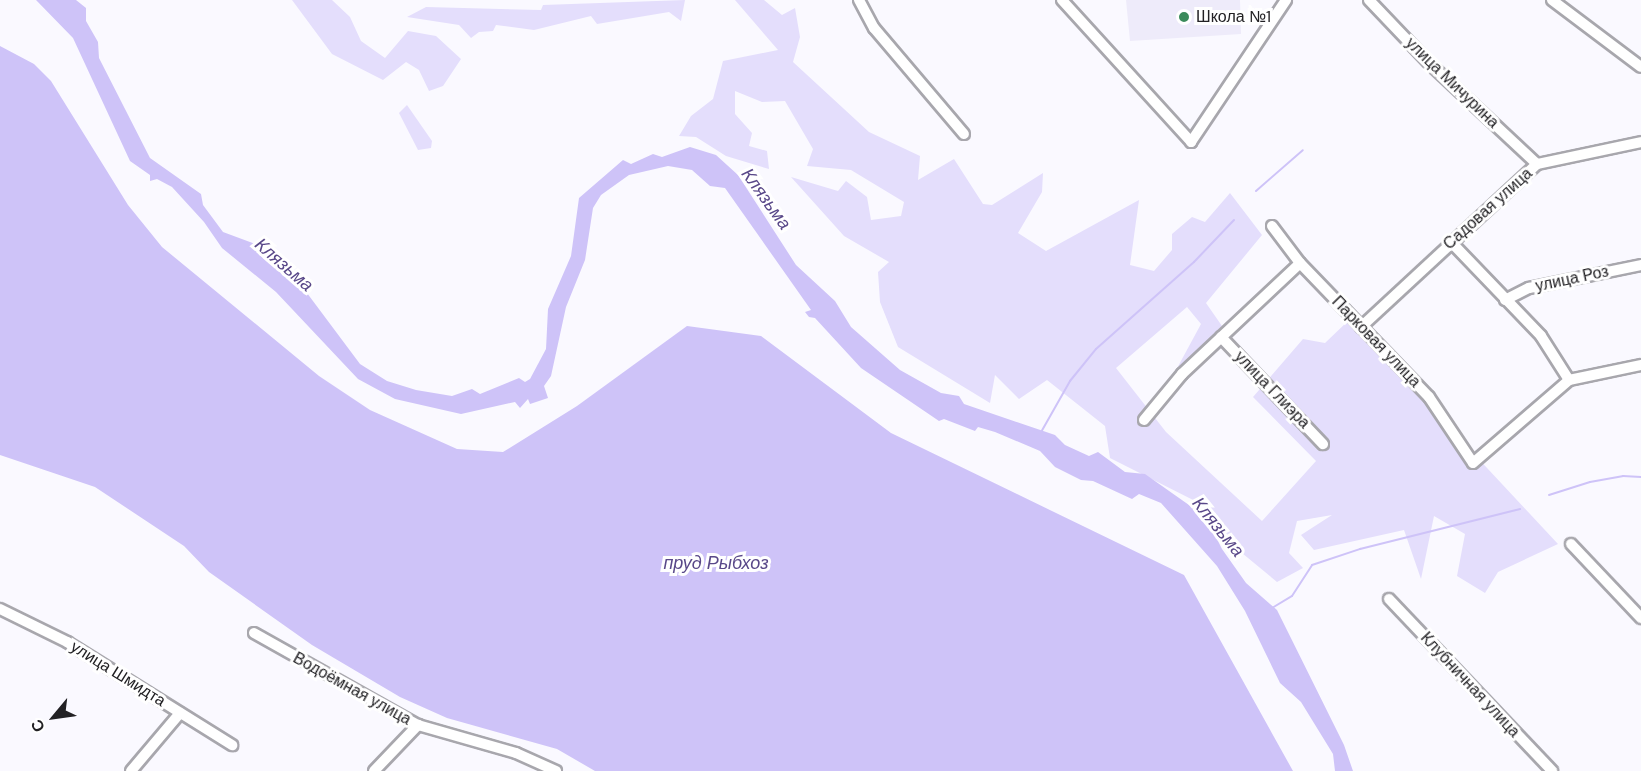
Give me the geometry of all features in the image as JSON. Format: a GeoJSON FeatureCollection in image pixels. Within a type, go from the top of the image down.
{"type":"FeatureCollection","features":[{"type":"Feature","properties":{"kind":"street"},"geometry":{"type":"LineString","coordinates":[[859,0],[874,28],[964,134]]}},
{"type":"Feature","properties":{"kind":"street"},"geometry":{"type":"LineString","coordinates":[[1062,0],[1191,142],[1286,0]]}},
{"type":"Feature","properties":{"kind":"street","name":"улица Мичурина"},"geometry":{"type":"LineString","coordinates":[[1369,0],[1430,64],[1538,164]]}},
{"type":"Feature","properties":{"kind":"street"},"geometry":{"type":"LineString","coordinates":[[1552,0],[1641,67]]}},
{"type":"Feature","properties":{"kind":"street","name":"Садовая улица"},"geometry":{"type":"LineString","coordinates":[[1361,327],[1538,164],[1641,142]]}},
{"type":"Feature","properties":{"kind":"street","name":"Парковая улица"},"geometry":{"type":"LineString","coordinates":[[1272,226],[1300,263],[1429,397],[1473,463],[1569,380]]}},
{"type":"Feature","properties":{"kind":"street"},"geometry":{"type":"LineString","coordinates":[[1451,242],[1541,336],[1569,380],[1641,365]]}},
{"type":"Feature","properties":{"kind":"street","name":"улица Глиэра"},"geometry":{"type":"LineString","coordinates":[[1144,420],[1182,374],[1300,263]]}},
{"type":"Feature","properties":{"kind":"street","name":"улица Роз"},"geometry":{"type":"LineString","coordinates":[[1506,300],[1529,288],[1641,265]]}},
{"type":"Feature","properties":{"kind":"street","name":"улица Глиэра"},"geometry":{"type":"LineString","coordinates":[[1221,337],[1323,444]]}},
{"type":"Feature","properties":{"kind":"street"},"geometry":{"type":"LineString","coordinates":[[1571,544],[1641,618]]}},
{"type":"Feature","properties":{"kind":"street","name":"Клубничная улица"},"geometry":{"type":"LineString","coordinates":[[1389,599],[1552,771]]}},
{"type":"Feature","properties":{"kind":"street","name":"улица Шмидта"},"geometry":{"type":"LineString","coordinates":[[0,609],[67,642],[232,745]]}},
{"type":"Feature","properties":{"kind":"street","name":"Водоёмная улица"},"geometry":{"type":"LineString","coordinates":[[254,633],[418,725],[516,753],[556,771]]}},
{"type":"Feature","properties":{"kind":"street"},"geometry":{"type":"LineString","coordinates":[[131,771],[180,713]]}},
{"type":"Feature","properties":{"kind":"street"},"geometry":{"type":"LineString","coordinates":[[374,771],[418,725]]}},
{"type":"Feature","properties":{"kind":"shaded area"},"geometry":{"type":"Polygon","coordinates":[[[292,0],[332,0],[350,17],[361,41],[385,58],[408,31],[436,36],[461,59],[443,86],[429,91],[419,70],[406,62],[383,80],[332,54],[292,0]]]}},
{"type":"Feature","properties":{"kind":"shaded area"},"geometry":{"type":"Polygon","coordinates":[[[685,0],[681,21],[669,12],[597,24],[591,16],[534,30],[496,25],[493,31],[479,32],[471,38],[459,25],[407,17],[426,7],[541,10],[543,5],[685,0]]]}},
{"type":"Feature","properties":{"kind":"shaded area"},"geometry":{"type":"Polygon","coordinates":[[[735,0],[764,0],[782,15],[795,8],[800,37],[793,62],[869,132],[920,156],[918,180],[954,159],[983,204],[992,205],[1043,173],[1042,192],[1018,233],[1046,251],[1139,200],[1130,265],[1154,271],[1172,250],[1172,234],[1192,217],[1205,222],[1230,193],[1262,235],[1206,303],[1222,326],[1175,372],[1201,324],[1187,307],[1116,368],[1166,432],[1262,521],[1316,461],[1253,397],[1303,339],[1325,343],[1349,320],[1558,544],[1498,572],[1485,593],[1457,576],[1465,534],[1434,516],[1421,579],[1404,530],[1314,550],[1301,535],[1332,515],[1297,521],[1289,553],[1303,568],[1277,582],[1231,544],[1209,508],[1110,458],[1105,426],[1047,380],[1019,399],[995,375],[990,403],[898,347],[880,302],[878,272],[889,262],[844,236],[791,177],[838,191],[846,181],[867,197],[871,220],[901,216],[904,202],[851,170],[807,166],[813,149],[785,101],[762,102],[735,91],[735,114],[752,133],[749,146],[767,151],[769,169],[726,156],[696,137],[679,136],[691,116],[713,99],[723,61],[778,50],[735,0]]]}},
{"type":"Feature","properties":{"kind":"shaded area","name":"Школа №1"},"geometry":{"type":"Polygon","coordinates":[[[1126,0],[1240,0],[1241,34],[1130,41],[1126,0]]]}},
{"type":"Feature","properties":{"kind":"shaded area"},"geometry":{"type":"Polygon","coordinates":[[[407,105],[432,141],[431,148],[418,150],[399,113],[407,105]]]}},
{"type":"Feature","properties":{"kind":"water"},"geometry":{"type":"Polygon","coordinates":[[[36,0],[76,0],[86,8],[86,21],[98,42],[99,58],[150,158],[201,194],[203,205],[223,232],[258,245],[273,264],[304,289],[360,364],[387,381],[416,390],[452,396],[472,389],[480,394],[519,378],[525,382],[530,379],[546,349],[548,309],[571,256],[579,198],[623,160],[631,164],[653,154],[662,157],[690,147],[716,155],[738,175],[796,265],[835,301],[851,327],[900,370],[941,393],[959,396],[964,404],[1055,435],[1065,445],[1089,456],[1098,452],[1125,472],[1145,474],[1206,517],[1222,549],[1246,583],[1277,610],[1344,745],[1353,771],[1335,771],[1333,754],[1301,702],[1280,683],[1245,611],[1217,566],[1161,503],[1139,494],[1132,499],[1093,481],[1081,480],[1055,467],[1040,451],[995,432],[978,427],[975,431],[944,419],[939,421],[861,368],[815,318],[809,317],[805,312],[811,310],[725,188],[710,186],[692,170],[668,166],[629,175],[601,195],[593,208],[585,260],[566,307],[551,376],[544,386],[548,398],[530,404],[528,399],[520,408],[515,402],[461,414],[395,399],[358,379],[276,292],[222,248],[204,222],[172,187],[157,179],[150,181],[150,175],[130,161],[73,38],[36,0]]]}},
{"type":"Feature","properties":{"kind":"water","name":"пруд Рыбхоз"},"geometry":{"type":"Polygon","coordinates":[[[0,46],[34,64],[51,81],[128,205],[162,247],[319,376],[370,410],[457,449],[503,452],[577,406],[687,326],[761,336],[891,433],[1184,575],[1293,771],[595,771],[557,749],[447,718],[400,697],[312,645],[209,572],[184,546],[95,487],[0,455],[0,46]]]}},
{"type":"Feature","properties":{"kind":"waterway"},"geometry":{"type":"LineString","coordinates":[[1256,191],[1303,150]]}},
{"type":"Feature","properties":{"kind":"waterway"},"geometry":{"type":"LineString","coordinates":[[1040,434],[1070,381],[1096,349],[1194,262],[1234,220]]}},
{"type":"Feature","properties":{"kind":"waterway"},"geometry":{"type":"LineString","coordinates":[[1549,495],[1590,482],[1623,476],[1641,477]]}},
{"type":"Feature","properties":{"kind":"waterway"},"geometry":{"type":"LineString","coordinates":[[1272,608],[1292,596],[1312,565],[1360,549],[1520,509]]}},
{"type":"Feature","properties":{"kind":"place","name":"Школа №1"},"geometry":{"type":"Point","coordinates":[1184,17]}},
{"type":"Feature","properties":{"kind":"water label","name":"Клязьма"},"geometry":{"type":"Point","coordinates":[766,199]}},
{"type":"Feature","properties":{"kind":"water label","name":"Клязьма"},"geometry":{"type":"Point","coordinates":[284,265]}},
{"type":"Feature","properties":{"kind":"water label","name":"Клязьма"},"geometry":{"type":"Point","coordinates":[1218,527]}}]}
